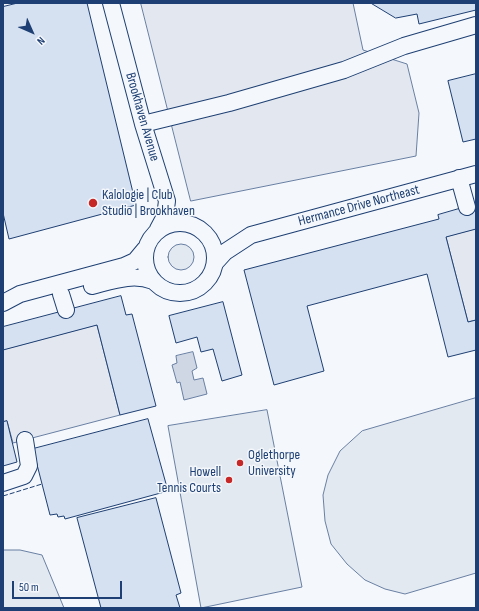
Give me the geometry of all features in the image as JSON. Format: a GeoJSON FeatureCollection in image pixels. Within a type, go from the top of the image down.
{"type":"FeatureCollection","features":[{"type":"Feature","properties":{"kind":"street","name":"Brookhaven Avenue"},"geometry":{"type":"LineString","coordinates":[[111,3],[143,124],[166,201],[165,216],[158,229]]}},
{"type":"Feature","properties":{"kind":"street"},"geometry":{"type":"LineString","coordinates":[[143,124],[229,103],[344,70],[404,46],[476,25]]}},
{"type":"Feature","properties":{"kind":"street","name":"Hermance Drive Northeast"},"geometry":{"type":"LineString","coordinates":[[4,303],[22,304],[126,278],[145,278],[153,281],[162,288],[173,292],[184,293],[195,290],[204,283],[211,274],[215,263],[225,252],[252,235],[476,174]]}},
{"type":"Feature","properties":{"kind":"street"},"geometry":{"type":"LineString","coordinates":[[459,178],[467,207]]}},
{"type":"Feature","properties":{"kind":"street"},"geometry":{"type":"LineString","coordinates":[[166,201],[174,215],[181,222]]}},
{"type":"Feature","properties":{"kind":"street"},"geometry":{"type":"LineString","coordinates":[[158,229],[169,224],[181,222],[193,224],[203,230],[209,238],[215,251],[215,263]]}},
{"type":"Feature","properties":{"kind":"street","name":"Hermance Drive Northeast"},"geometry":{"type":"LineString","coordinates":[[4,303],[20,294],[124,266],[135,261],[145,249],[150,238],[158,229]]}},
{"type":"Feature","properties":{"kind":"street","name":"Hermance Drive Northeast"},"geometry":{"type":"LineString","coordinates":[[209,238],[232,242],[244,240]]}},
{"type":"Feature","properties":{"kind":"street"},"geometry":{"type":"LineString","coordinates":[[145,249],[144,261],[147,272],[153,281]]}},
{"type":"Feature","properties":{"kind":"street"},"geometry":{"type":"LineString","coordinates":[[67,293],[71,309]]}},
{"type":"Feature","properties":{"kind":"street"},"geometry":{"type":"LineString","coordinates":[[3,483],[24,476],[29,466],[25,440]]}},
{"type":"Feature","properties":{"kind":"shaded area"},"geometry":{"type":"Polygon","coordinates":[[[141,3],[353,3],[363,50],[407,64],[419,113],[416,156],[191,201],[141,3]]]}},
{"type":"Feature","properties":{"kind":"shaded area"},"geometry":{"type":"Polygon","coordinates":[[[476,229],[476,320],[468,322],[446,237],[476,229]]]}},
{"type":"Feature","properties":{"kind":"shaded area"},"geometry":{"type":"Polygon","coordinates":[[[181,244],[190,248],[194,257],[190,266],[181,270],[172,266],[168,257],[172,248],[181,244]]]}},
{"type":"Feature","properties":{"kind":"shaded area"},"geometry":{"type":"Polygon","coordinates":[[[97,325],[120,415],[13,443],[7,421],[3,422],[3,350],[97,325]]]}},
{"type":"Feature","properties":{"kind":"shaded area"},"geometry":{"type":"Polygon","coordinates":[[[193,352],[197,368],[192,371],[194,380],[203,378],[207,394],[184,400],[180,382],[177,383],[172,365],[177,363],[176,356],[193,352]]]}},
{"type":"Feature","properties":{"kind":"shaded area"},"geometry":{"type":"Polygon","coordinates":[[[476,398],[476,573],[405,594],[385,589],[365,580],[347,564],[331,544],[325,521],[323,495],[328,475],[340,451],[362,431],[476,398]]]}},
{"type":"Feature","properties":{"kind":"shaded area","name":"Howell Tennis Courts"},"geometry":{"type":"Polygon","coordinates":[[[267,410],[302,587],[201,608],[168,426],[267,410]]]}},
{"type":"Feature","properties":{"kind":"shaded area"},"geometry":{"type":"Polygon","coordinates":[[[3,550],[20,550],[42,555],[64,608],[3,608],[3,550]]]}},
{"type":"Feature","properties":{"kind":"building"},"geometry":{"type":"Polygon","coordinates":[[[18,3],[87,3],[136,205],[9,239],[3,213],[3,7],[18,3]]]}},
{"type":"Feature","properties":{"kind":"building"},"geometry":{"type":"Polygon","coordinates":[[[371,3],[476,3],[476,10],[419,24],[417,14],[396,18],[371,3]]]}},
{"type":"Feature","properties":{"kind":"building"},"geometry":{"type":"Polygon","coordinates":[[[476,74],[476,139],[463,142],[448,81],[476,74]]]}},
{"type":"Feature","properties":{"kind":"building"},"geometry":{"type":"Polygon","coordinates":[[[476,204],[476,229],[446,237],[468,322],[476,320],[476,350],[448,357],[427,274],[307,306],[324,371],[274,385],[244,270],[439,219],[438,215],[476,204]]]}},
{"type":"Feature","properties":{"kind":"building"},"geometry":{"type":"Polygon","coordinates":[[[121,296],[126,315],[132,314],[156,406],[120,415],[97,325],[3,350],[3,327],[121,296]]]}},
{"type":"Feature","properties":{"kind":"building"},"geometry":{"type":"Polygon","coordinates":[[[223,302],[242,375],[222,381],[213,349],[201,352],[197,337],[176,343],[169,316],[223,302]]]}},
{"type":"Feature","properties":{"kind":"building"},"geometry":{"type":"Polygon","coordinates":[[[148,419],[168,491],[65,519],[64,516],[58,517],[57,514],[50,515],[33,449],[148,419]]]}},
{"type":"Feature","properties":{"kind":"building"},"geometry":{"type":"Polygon","coordinates":[[[7,421],[17,462],[3,466],[3,422],[7,421]]]}},
{"type":"Feature","properties":{"kind":"building"},"geometry":{"type":"Polygon","coordinates":[[[156,498],[181,593],[176,595],[180,608],[101,608],[77,518],[156,498]]]}},
{"type":"Feature","properties":{"kind":"fence"},"geometry":{"type":"LineString","coordinates":[[3,496],[42,484]]}},
{"type":"Feature","properties":{"kind":"place","name":"Kalologie | Club Studio | Brookhaven"},"geometry":{"type":"Point","coordinates":[93,203]}},
{"type":"Feature","properties":{"kind":"place","name":"Oglethorpe University"},"geometry":{"type":"Point","coordinates":[240,463]}},
{"type":"Feature","properties":{"kind":"place","name":"Howell Tennis Courts"},"geometry":{"type":"Point","coordinates":[229,480]}}]}
